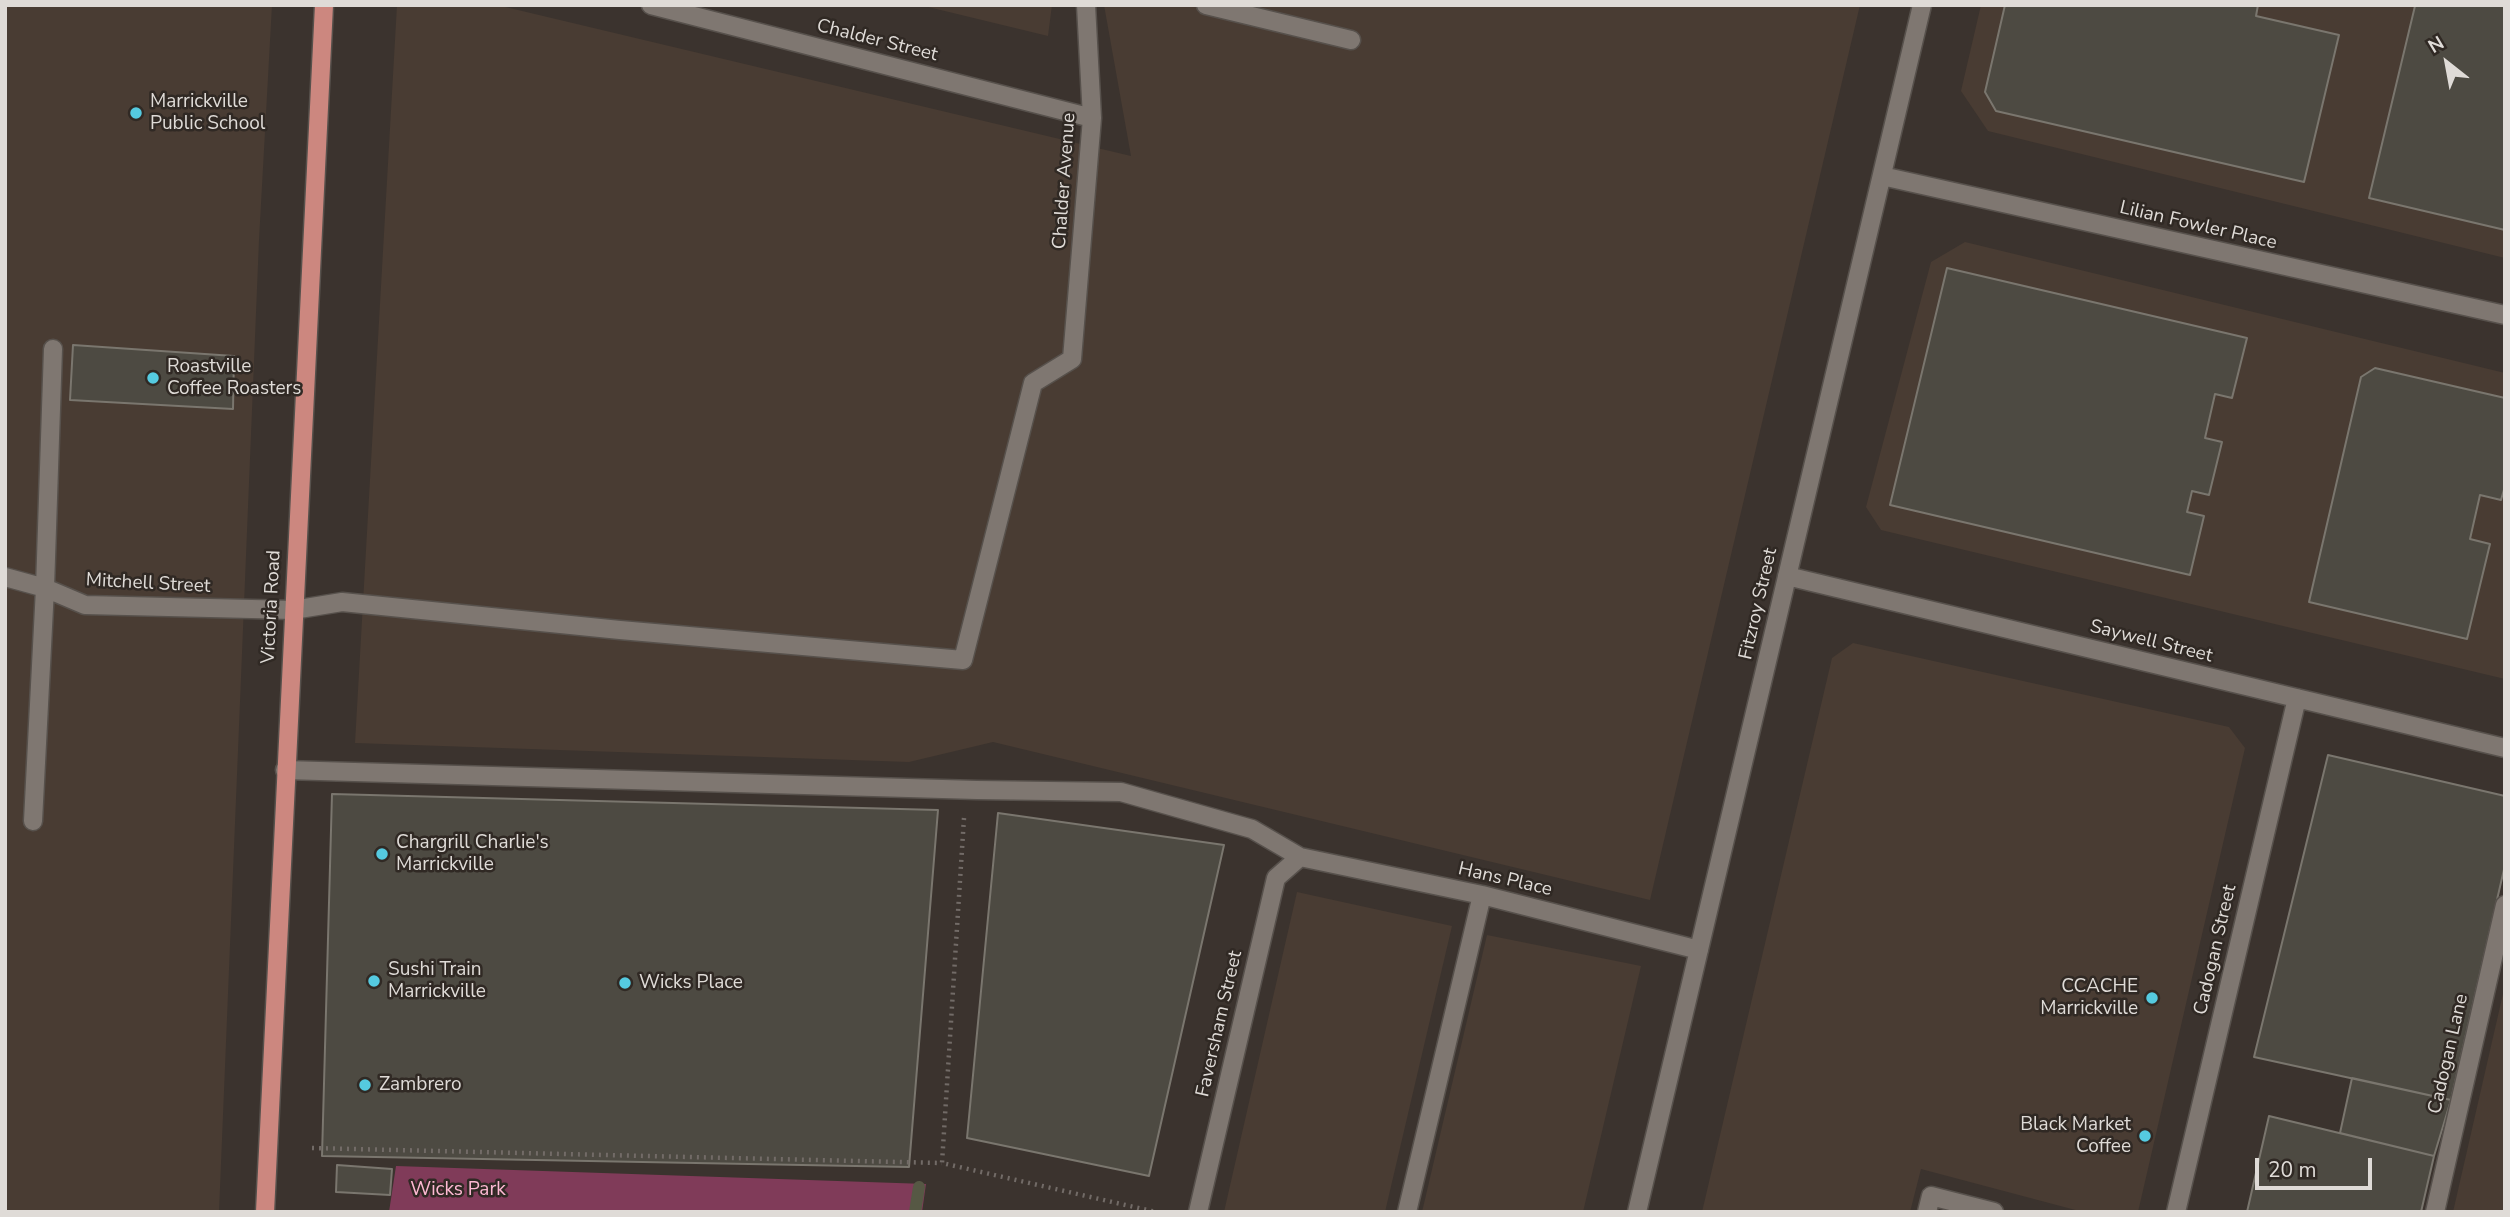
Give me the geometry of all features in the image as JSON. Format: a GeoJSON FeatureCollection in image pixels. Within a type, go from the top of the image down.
{"type":"FeatureCollection","features":[{"type":"Feature","properties":{"kind":"main road","name":"Victoria Road"},"geometry":{"type":"LineString","coordinates":[[265,1212],[324,5]]}},
{"type":"Feature","properties":{"kind":"street","name":"Chalder Street"},"geometry":{"type":"LineString","coordinates":[[652,5],[1092,118]]}},
{"type":"Feature","properties":{"kind":"street","name":"Chalder Avenue"},"geometry":{"type":"LineString","coordinates":[[1072,359],[1092,118],[1086,5]]}},
{"type":"Feature","properties":{"kind":"street"},"geometry":{"type":"LineString","coordinates":[[1206,5],[1350,40]]}},
{"type":"Feature","properties":{"kind":"street","name":"Fitzroy Street"},"geometry":{"type":"LineString","coordinates":[[1637,1212],[1922,5]]}},
{"type":"Feature","properties":{"kind":"street","name":"Lilian Fowler Place"},"geometry":{"type":"LineString","coordinates":[[1882,176],[2505,316]]}},
{"type":"Feature","properties":{"kind":"street"},"geometry":{"type":"LineString","coordinates":[[33,821],[45,588],[53,349]]}},
{"type":"Feature","properties":{"kind":"street","name":"Mitchell Street"},"geometry":{"type":"LineString","coordinates":[[5,577],[45,588],[85,605],[293,610],[342,601],[620,630],[964,660],[1033,383],[1072,359]]}},
{"type":"Feature","properties":{"kind":"street","name":"Saywell Street"},"geometry":{"type":"LineString","coordinates":[[1787,576],[2505,748]]}},
{"type":"Feature","properties":{"kind":"street","name":"Cadogan Street"},"geometry":{"type":"LineString","coordinates":[[2176,1212],[2297,698]]}},
{"type":"Feature","properties":{"kind":"street","name":"Hans Place"},"geometry":{"type":"LineString","coordinates":[[285,770],[965,790],[1121,792],[1252,829],[1300,857],[1482,895],[1699,950]]}},
{"type":"Feature","properties":{"kind":"street","name":"Faversham Street"},"geometry":{"type":"LineString","coordinates":[[1198,1212],[1276,878],[1300,857]]}},
{"type":"Feature","properties":{"kind":"street"},"geometry":{"type":"LineString","coordinates":[[1407,1212],[1482,895]]}},
{"type":"Feature","properties":{"kind":"street","name":"Cadogan Lane"},"geometry":{"type":"LineString","coordinates":[[2435,1212],[2505,905]]}},
{"type":"Feature","properties":{"kind":"street"},"geometry":{"type":"LineString","coordinates":[[1927,1212],[1931,1196],[1994,1212]]}},
{"type":"Feature","properties":{"kind":"path"},"geometry":{"type":"LineString","coordinates":[[942,1163],[965,790]]}},
{"type":"Feature","properties":{"kind":"path"},"geometry":{"type":"LineString","coordinates":[[312,1148],[942,1163],[1156,1212]]}},
{"type":"Feature","properties":{"kind":"shaded area"},"geometry":{"type":"Polygon","coordinates":[[[5,5],[272,5],[259,240],[219,1212],[5,1212],[5,5]]]}},
{"type":"Feature","properties":{"kind":"shaded area"},"geometry":{"type":"Polygon","coordinates":[[[397,5],[497,5],[1131,156],[1104,5],[1860,5],[1650,900],[993,742],[909,762],[355,743],[397,5]]]}},
{"type":"Feature","properties":{"kind":"shaded area"},"geometry":{"type":"Polygon","coordinates":[[[920,5],[1052,5],[1048,36],[920,5]]]}},
{"type":"Feature","properties":{"kind":"shaded area"},"geometry":{"type":"Polygon","coordinates":[[[1981,5],[2505,5],[2505,258],[1988,131],[1961,91],[1981,5]]]}},
{"type":"Feature","properties":{"kind":"shaded area"},"geometry":{"type":"Polygon","coordinates":[[[1965,242],[2505,373],[2505,679],[1881,530],[1866,507],[1931,262],[1965,242]]]}},
{"type":"Feature","properties":{"kind":"shaded area"},"geometry":{"type":"Polygon","coordinates":[[[1853,643],[2229,727],[2245,748],[2138,1212],[2083,1212],[1921,1169],[1910,1212],[1702,1212],[1832,658],[1853,643]]]}},
{"type":"Feature","properties":{"kind":"shaded area"},"geometry":{"type":"Polygon","coordinates":[[[1297,892],[1452,926],[1385,1212],[1224,1212],[1297,892]]]}},
{"type":"Feature","properties":{"kind":"shaded area"},"geometry":{"type":"Polygon","coordinates":[[[1487,935],[1641,966],[1583,1212],[1422,1212],[1487,935]]]}},
{"type":"Feature","properties":{"kind":"shaded area"},"geometry":{"type":"Polygon","coordinates":[[[2505,985],[2505,1212],[2453,1212],[2505,985]]]}},
{"type":"Feature","properties":{"kind":"green space","name":"Wicks Park"},"geometry":{"type":"Polygon","coordinates":[[[396,1166],[926,1184],[922,1212],[389,1212],[396,1166]]]}},
{"type":"Feature","properties":{"kind":"building"},"geometry":{"type":"Polygon","coordinates":[[[2005,5],[2258,5],[2256,16],[2339,35],[2304,182],[1996,111],[1985,92],[2005,5]]]}},
{"type":"Feature","properties":{"kind":"building"},"geometry":{"type":"Polygon","coordinates":[[[2505,5],[2505,230],[2369,198],[2415,6],[2505,5]]]}},
{"type":"Feature","properties":{"kind":"building"},"geometry":{"type":"Polygon","coordinates":[[[1947,268],[2247,338],[2232,398],[2215,394],[2205,438],[2222,442],[2209,495],[2192,491],[2187,512],[2204,516],[2190,575],[1890,505],[1947,268]]]}},
{"type":"Feature","properties":{"kind":"building","name":"Roastville Coffee Roasters"},"geometry":{"type":"Polygon","coordinates":[[[73,345],[234,356],[233,409],[70,400],[73,345]]]}},
{"type":"Feature","properties":{"kind":"building"},"geometry":{"type":"Polygon","coordinates":[[[2375,368],[2505,398],[2505,486],[2501,500],[2480,495],[2470,539],[2490,544],[2467,639],[2309,602],[2361,377],[2375,368]]]}},
{"type":"Feature","properties":{"kind":"building"},"geometry":{"type":"Polygon","coordinates":[[[2328,755],[2505,796],[2505,865],[2451,1100],[2254,1057],[2328,755]]]}},
{"type":"Feature","properties":{"kind":"building","name":"Wicks Place"},"geometry":{"type":"Polygon","coordinates":[[[332,794],[938,810],[909,1167],[322,1156],[332,794]]]}},
{"type":"Feature","properties":{"kind":"building"},"geometry":{"type":"Polygon","coordinates":[[[998,813],[1224,845],[1149,1176],[967,1138],[998,813]]]}},
{"type":"Feature","properties":{"kind":"building"},"geometry":{"type":"Polygon","coordinates":[[[2352,1078],[2451,1100],[2434,1156],[2340,1133],[2352,1078]]]}},
{"type":"Feature","properties":{"kind":"building"},"geometry":{"type":"Polygon","coordinates":[[[2269,1116],[2434,1156],[2421,1212],[2247,1212],[2269,1116]]]}},
{"type":"Feature","properties":{"kind":"building"},"geometry":{"type":"Polygon","coordinates":[[[337,1165],[392,1169],[390,1195],[336,1192],[337,1165]]]}},
{"type":"Feature","properties":{"kind":"waterway"},"geometry":{"type":"LineString","coordinates":[[915,1212],[919,1187]]}},
{"type":"Feature","properties":{"kind":"place","name":"Marrickville Public School"},"geometry":{"type":"Point","coordinates":[136,113]}},
{"type":"Feature","properties":{"kind":"place","name":"Roastville Coffee Roasters"},"geometry":{"type":"Point","coordinates":[153,378]}},
{"type":"Feature","properties":{"kind":"place","name":"Chargrill Charlie's Marrickville"},"geometry":{"type":"Point","coordinates":[382,854]}},
{"type":"Feature","properties":{"kind":"place","name":"Sushi Train Marrickville"},"geometry":{"type":"Point","coordinates":[374,981]}},
{"type":"Feature","properties":{"kind":"place","name":"Wicks Place"},"geometry":{"type":"Point","coordinates":[625,983]}},
{"type":"Feature","properties":{"kind":"place","name":"CCACHE Marrickville"},"geometry":{"type":"Point","coordinates":[2152,998]}},
{"type":"Feature","properties":{"kind":"place","name":"Zambrero"},"geometry":{"type":"Point","coordinates":[365,1085]}},
{"type":"Feature","properties":{"kind":"place","name":"Black Market Coffee"},"geometry":{"type":"Point","coordinates":[2145,1136]}}]}
